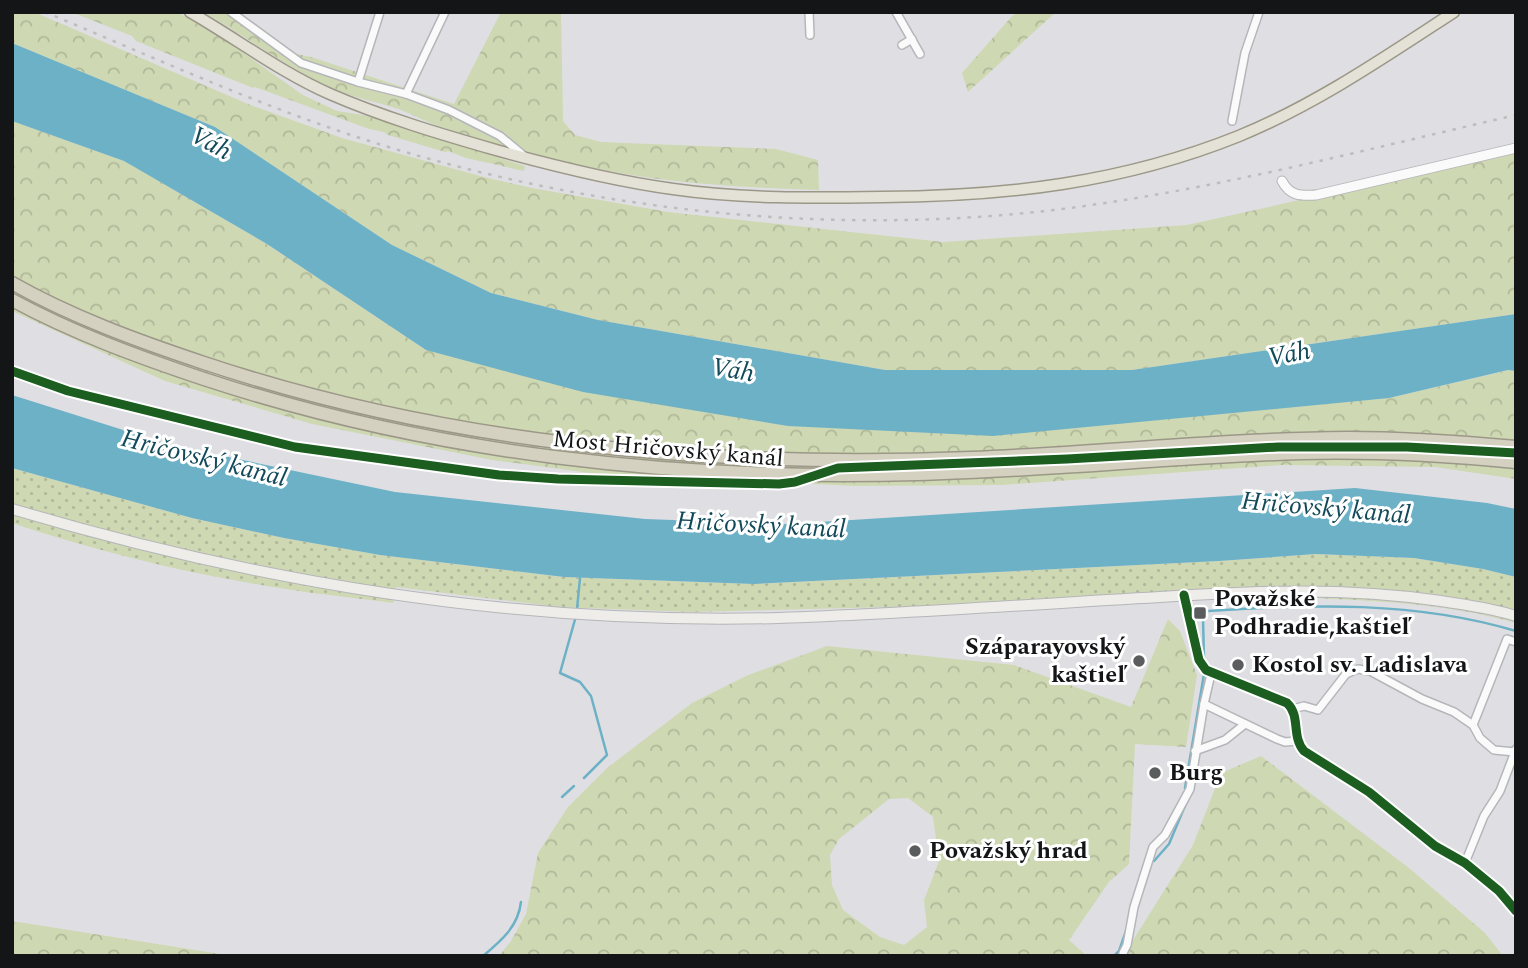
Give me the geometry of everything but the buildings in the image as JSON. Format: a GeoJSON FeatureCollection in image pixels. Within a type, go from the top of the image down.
{"type":"FeatureCollection","features":[{"type":"Feature","properties":{"kind":"highway","name":"Most Hričovský kanál"},"geometry":{"type":"LineString","coordinates":[[12,284],[73,314],[131,338],[279,387],[436,423],[592,446],[714,456],[848,460],[974,458],[1336,439],[1461,442],[1516,447]]}},
{"type":"Feature","properties":{"kind":"highway","name":"Most Hričovský kanál"},"geometry":{"type":"LineString","coordinates":[[12,300],[122,350],[274,400],[433,437],[604,461],[715,471],[850,475],[978,472],[1300,453],[1403,453],[1516,462]]}},
{"type":"Feature","properties":{"kind":"main road"},"geometry":{"type":"LineString","coordinates":[[190,12],[281,69],[327,93],[397,119],[526,158],[637,183],[740,195],[943,196],[1007,193],[1066,185],[1164,162],[1266,125],[1348,80],[1454,12]]}},
{"type":"Feature","properties":{"kind":"main road"},"geometry":{"type":"LineString","coordinates":[[12,509],[164,550],[285,576],[384,593],[588,614],[775,618],[1313,590],[1369,592],[1452,603],[1516,616]]}},
{"type":"Feature","properties":{"kind":"street"},"geometry":{"type":"LineString","coordinates":[[358,82],[380,12]]}},
{"type":"Feature","properties":{"kind":"street"},"geometry":{"type":"LineString","coordinates":[[406,94],[444,12]]}},
{"type":"Feature","properties":{"kind":"street"},"geometry":{"type":"LineString","coordinates":[[809,12],[813,31]]}},
{"type":"Feature","properties":{"kind":"street"},"geometry":{"type":"LineString","coordinates":[[896,12],[920,54]]}},
{"type":"Feature","properties":{"kind":"street"},"geometry":{"type":"LineString","coordinates":[[1231,121],[1245,52],[1259,12]]}},
{"type":"Feature","properties":{"kind":"street"},"geometry":{"type":"LineString","coordinates":[[235,13],[301,63],[406,94],[449,110],[512,144],[526,158]]}},
{"type":"Feature","properties":{"kind":"street"},"geometry":{"type":"LineString","coordinates":[[902,45],[912,39]]}},
{"type":"Feature","properties":{"kind":"street"},"geometry":{"type":"LineString","coordinates":[[1282,181],[1294,194],[1316,195],[1516,148]]}},
{"type":"Feature","properties":{"kind":"street"},"geometry":{"type":"LineString","coordinates":[[1184,595],[1199,660],[1211,674],[1280,700],[1293,709],[1297,741],[1310,755],[1369,792],[1435,846],[1465,863],[1499,891],[1516,911]]}},
{"type":"Feature","properties":{"kind":"street"},"geometry":{"type":"LineString","coordinates":[[1473,725],[1507,639],[1516,642]]}},
{"type":"Feature","properties":{"kind":"street"},"geometry":{"type":"LineString","coordinates":[[1293,709],[1304,706],[1318,710],[1346,674],[1358,668],[1370,671],[1422,699],[1454,712],[1473,725],[1480,738],[1494,750],[1515,750],[1500,791],[1484,816],[1465,863]]}},
{"type":"Feature","properties":{"kind":"street"},"geometry":{"type":"LineString","coordinates":[[1122,953],[1153,848],[1169,828],[1190,789],[1211,674]]}},
{"type":"Feature","properties":{"kind":"street"},"geometry":{"type":"LineString","coordinates":[[1204,704],[1286,742],[1297,741]]}},
{"type":"Feature","properties":{"kind":"street"},"geometry":{"type":"LineString","coordinates":[[1198,750],[1224,740],[1245,724]]}},
{"type":"Feature","properties":{"kind":"green space"},"geometry":{"type":"Polygon","coordinates":[[[12,12],[34,12],[248,104],[342,138],[484,177],[668,212],[943,242],[1187,225],[1516,152],[1516,314],[1132,370],[885,370],[598,320],[491,293],[392,245],[215,127],[12,43],[12,12]]]}},
{"type":"Feature","properties":{"kind":"green space"},"geometry":{"type":"Polygon","coordinates":[[[71,12],[177,12],[225,40],[303,95],[337,111],[363,115],[525,166],[524,171],[466,158],[369,129],[253,88],[71,12]]]}},
{"type":"Feature","properties":{"kind":"green space"},"geometry":{"type":"Polygon","coordinates":[[[204,12],[224,12],[282,51],[311,57],[454,104],[501,12],[561,12],[563,121],[575,135],[601,142],[776,149],[818,160],[819,190],[728,186],[638,176],[566,162],[494,143],[337,90],[286,63],[204,12]]]}},
{"type":"Feature","properties":{"kind":"green space"},"geometry":{"type":"Polygon","coordinates":[[[1019,12],[1056,12],[968,92],[962,73],[1012,16],[1019,12]]]}},
{"type":"Feature","properties":{"kind":"green space"},"geometry":{"type":"Polygon","coordinates":[[[12,121],[124,161],[267,244],[426,350],[1389,398],[1509,370],[1516,371],[1516,479],[1435,467],[1282,465],[1002,485],[855,486],[590,473],[492,460],[312,424],[165,381],[12,311],[12,121]]]}},
{"type":"Feature","properties":{"kind":"green space"},"geometry":{"type":"Polygon","coordinates":[[[12,468],[192,518],[284,538],[380,555],[564,577],[754,584],[1316,554],[1414,558],[1516,577],[1516,623],[1431,606],[1285,597],[691,612],[559,607],[396,587],[393,603],[278,588],[198,573],[104,551],[12,523],[12,468]]]}},
{"type":"Feature","properties":{"kind":"green space"},"geometry":{"type":"Polygon","coordinates":[[[1168,619],[1180,631],[1197,675],[1186,747],[1135,744],[1129,864],[1109,882],[1069,940],[1087,956],[499,956],[526,914],[538,853],[568,807],[607,768],[692,703],[746,676],[827,646],[1014,665],[1131,707],[1168,619]],[[908,798],[889,799],[839,839],[830,855],[832,885],[843,910],[880,937],[904,945],[927,927],[924,900],[939,861],[933,817],[908,798]]]}},
{"type":"Feature","properties":{"kind":"green space"},"geometry":{"type":"Polygon","coordinates":[[[1261,756],[1409,868],[1485,933],[1503,956],[1123,956],[1193,845],[1221,773],[1261,756]]]}},
{"type":"Feature","properties":{"kind":"green space"},"geometry":{"type":"Polygon","coordinates":[[[12,921],[227,955],[232,956],[12,956],[12,921]]]}},
{"type":"Feature","properties":{"kind":"water","name":"Váh"},"geometry":{"type":"Polygon","coordinates":[[[12,43],[215,127],[392,245],[491,293],[598,320],[885,370],[1132,370],[1516,314],[1516,371],[1508,370],[1389,398],[993,436],[788,426],[583,392],[426,350],[267,244],[124,161],[12,121],[12,43]]]}},
{"type":"Feature","properties":{"kind":"water","name":"Hričovský kanál"},"geometry":{"type":"Polygon","coordinates":[[[12,395],[171,445],[395,492],[645,519],[788,524],[1355,488],[1487,503],[1516,509],[1516,577],[1414,558],[1316,554],[754,584],[564,577],[380,555],[192,518],[12,468],[12,395]]]}},
{"type":"Feature","properties":{"kind":"waterway"},"geometry":{"type":"LineString","coordinates":[[577,609],[580,578]]}},
{"type":"Feature","properties":{"kind":"waterway"},"geometry":{"type":"LineString","coordinates":[[1204,660],[1203,618],[1208,611],[1363,607],[1440,614],[1516,631]]}},
{"type":"Feature","properties":{"kind":"waterway"},"geometry":{"type":"LineString","coordinates":[[576,616],[560,673],[580,682],[591,696],[607,755],[584,778]]}},
{"type":"Feature","properties":{"kind":"waterway"},"geometry":{"type":"LineString","coordinates":[[1185,788],[1204,674]]}},
{"type":"Feature","properties":{"kind":"waterway"},"geometry":{"type":"LineString","coordinates":[[562,797],[574,786]]}},
{"type":"Feature","properties":{"kind":"waterway"},"geometry":{"type":"LineString","coordinates":[[1154,861],[1169,844],[1187,801]]}},
{"type":"Feature","properties":{"kind":"waterway"},"geometry":{"type":"LineString","coordinates":[[483,956],[512,926],[521,902]]}},
{"type":"Feature","properties":{"kind":"waterway"},"geometry":{"type":"LineString","coordinates":[[1114,956],[1119,951],[1126,931]]}},
{"type":"Feature","properties":{"kind":"railway"},"geometry":{"type":"LineString","coordinates":[[45,12],[214,83],[342,132],[467,169],[549,188],[633,202],[801,219],[970,217],[1112,202],[1228,181],[1516,115]]}},
{"type":"Feature","properties":{"kind":"cycle path"},"geometry":{"type":"LineString","coordinates":[[12,371],[68,391],[295,447],[499,475],[558,479],[779,484],[795,482],[838,468],[1278,447],[1407,447],[1516,453]]}},
{"type":"Feature","properties":{"kind":"cycle path"},"geometry":{"type":"LineString","coordinates":[[1184,595],[1199,660],[1206,670],[1287,703],[1294,714],[1298,739],[1304,751],[1369,792],[1435,846],[1465,863],[1499,891],[1516,911]]}},
{"type":"Feature","properties":{"kind":"place","name":"Považské Podhradie,kaštieľ"},"geometry":{"type":"Point","coordinates":[1200,613]}},
{"type":"Feature","properties":{"kind":"place","name":"Száparayovský kaštieľ"},"geometry":{"type":"Point","coordinates":[1139,661]}},
{"type":"Feature","properties":{"kind":"place","name":"Kostol sv. Ladislava"},"geometry":{"type":"Point","coordinates":[1238,665]}},
{"type":"Feature","properties":{"kind":"place","name":"Burg"},"geometry":{"type":"Point","coordinates":[1155,773]}},
{"type":"Feature","properties":{"kind":"place","name":"Považský hrad"},"geometry":{"type":"Point","coordinates":[915,851]}}]}
